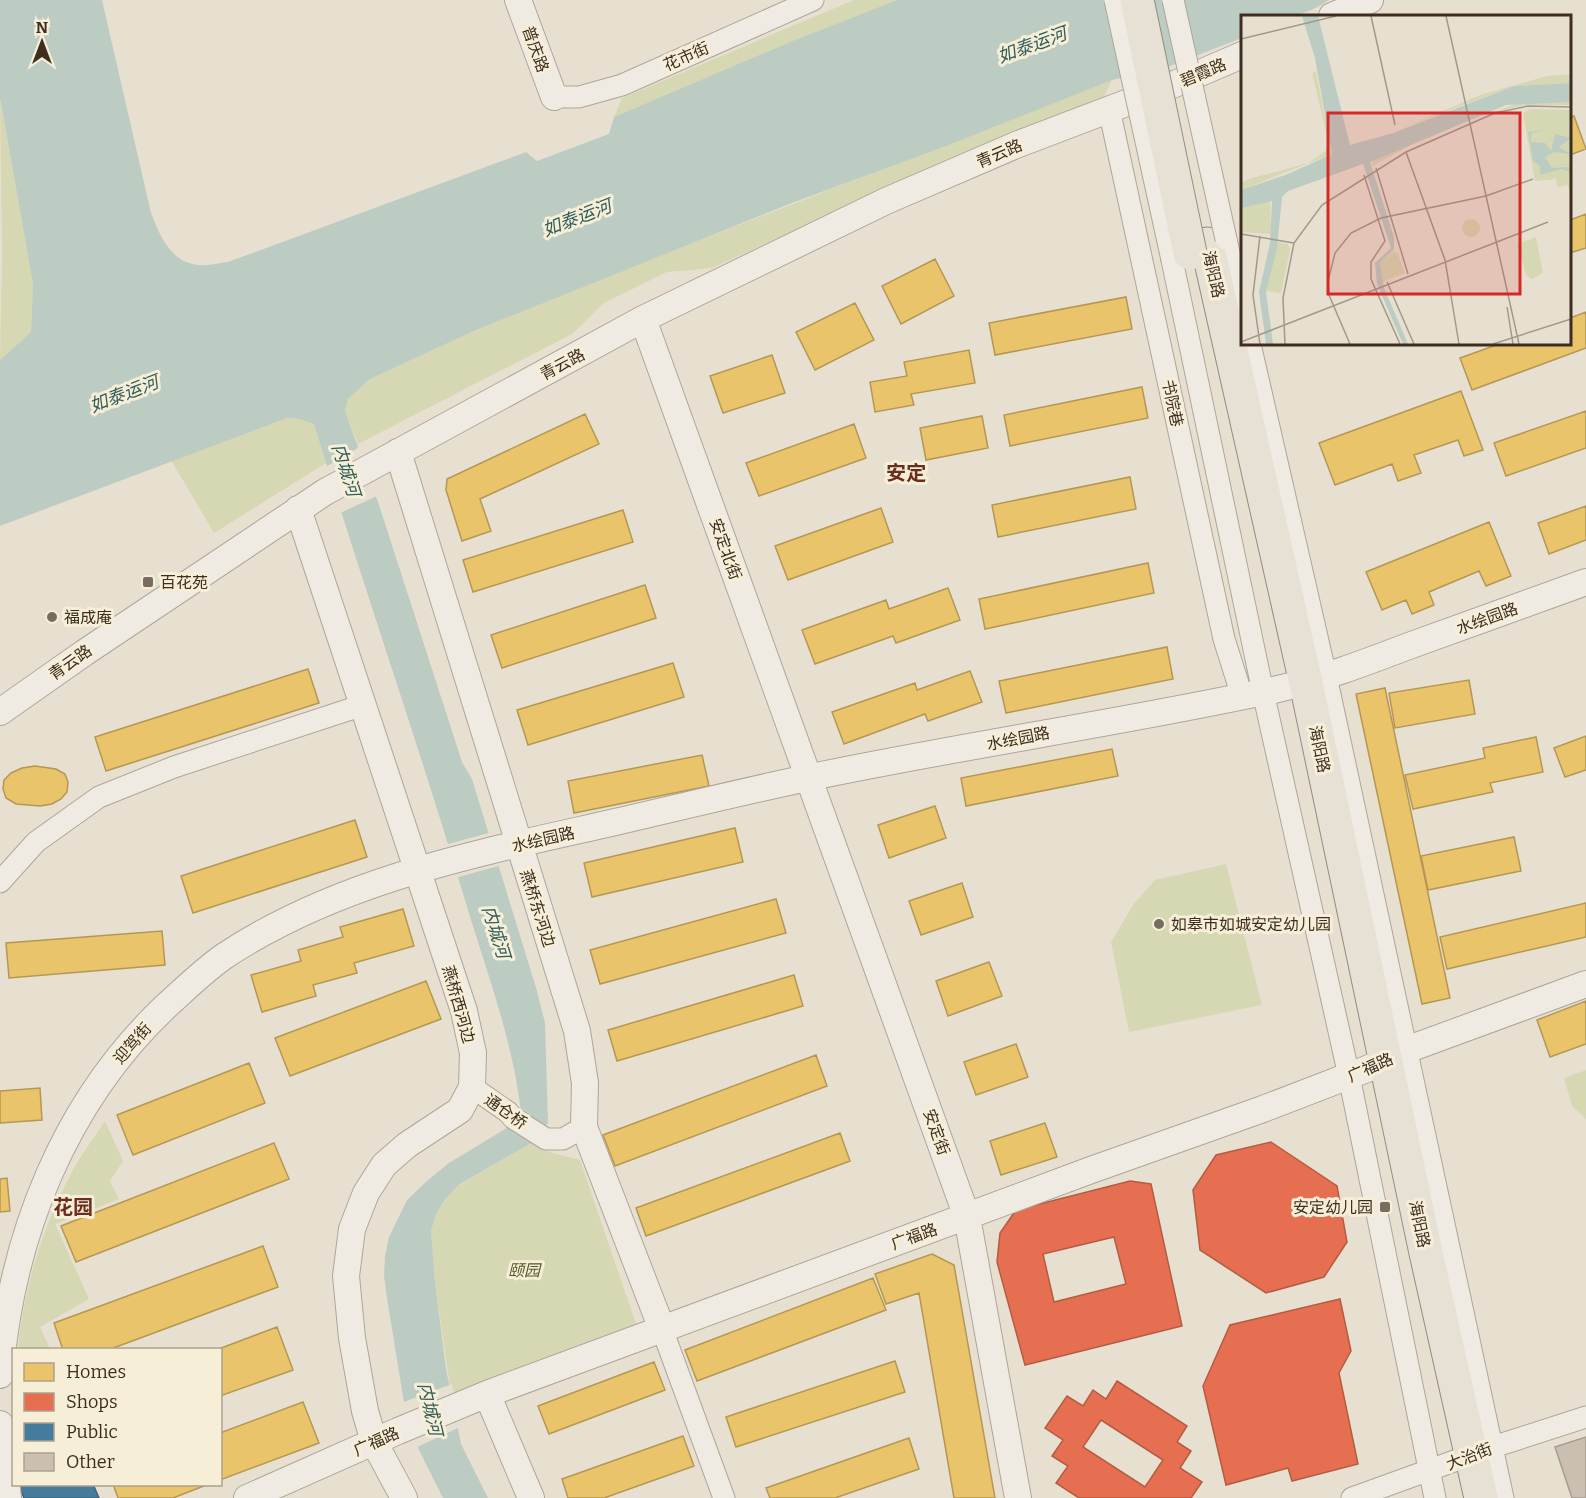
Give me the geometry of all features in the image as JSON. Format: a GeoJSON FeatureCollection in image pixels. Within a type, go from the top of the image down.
{"type":"FeatureCollection","features":[{"type":"Feature","properties":{"kind":"main road","name":"海阳路"},"geometry":{"type":"LineString","coordinates":[[1137,0],[1199,249]]}},
{"type":"Feature","properties":{"kind":"main road","name":"海阳路"},"geometry":{"type":"LineString","coordinates":[[1154,0],[1199,249],[1284,687],[1377,1064],[1461,1459],[1481,1498]]}},
{"type":"Feature","properties":{"kind":"main road","name":"海阳路"},"geometry":{"type":"LineString","coordinates":[[1458,1498],[1461,1459]]}},
{"type":"Feature","properties":{"kind":"street","name":"普庆路"},"geometry":{"type":"LineString","coordinates":[[518,0],[554,97]]}},
{"type":"Feature","properties":{"kind":"street","name":"花市街"},"geometry":{"type":"LineString","coordinates":[[554,97],[579,97],[622,85],[813,0]]}},
{"type":"Feature","properties":{"kind":"street"},"geometry":{"type":"LineString","coordinates":[[1115,0],[1199,249],[1241,309]]}},
{"type":"Feature","properties":{"kind":"street"},"geometry":{"type":"LineString","coordinates":[[1173,0],[1199,249]]}},
{"type":"Feature","properties":{"kind":"street"},"geometry":{"type":"LineString","coordinates":[[1334,15],[1370,0]]}},
{"type":"Feature","properties":{"kind":"street","name":"碧霞路"},"geometry":{"type":"LineString","coordinates":[[1163,89],[1241,55]]}},
{"type":"Feature","properties":{"kind":"street","name":"青云路"},"geometry":{"type":"LineString","coordinates":[[0,712],[84,652],[325,492],[643,320],[886,201],[1016,145],[1163,89]]}},
{"type":"Feature","properties":{"kind":"street","name":"书院巷"},"geometry":{"type":"LineString","coordinates":[[1109,110],[1224,639],[1284,687]]}},
{"type":"Feature","properties":{"kind":"street","name":"安定北街"},"geometry":{"type":"LineString","coordinates":[[643,320],[809,778]]}},
{"type":"Feature","properties":{"kind":"street"},"geometry":{"type":"LineString","coordinates":[[1250,345],[1284,687],[1377,1064],[1461,1459],[1503,1498]]}},
{"type":"Feature","properties":{"kind":"street","name":"燕桥东河边"},"geometry":{"type":"LineString","coordinates":[[398,452],[509,846],[577,1031],[585,1083],[584,1127],[662,1329]]}},
{"type":"Feature","properties":{"kind":"street","name":"燕桥西河边"},"geometry":{"type":"LineString","coordinates":[[298,509],[363,705],[429,868],[473,1053],[472,1087]]}},
{"type":"Feature","properties":{"kind":"street","name":"水绘园路"},"geometry":{"type":"LineString","coordinates":[[429,868],[509,846],[809,778],[1284,687],[1586,582]]}},
{"type":"Feature","properties":{"kind":"street"},"geometry":{"type":"LineString","coordinates":[[0,882],[36,842],[99,797],[174,767],[363,705]]}},
{"type":"Feature","properties":{"kind":"street","name":"安定街"},"geometry":{"type":"LineString","coordinates":[[809,778],[967,1217],[1018,1498]]}},
{"type":"Feature","properties":{"kind":"street","name":"迎驾街"},"geometry":{"type":"LineString","coordinates":[[0,1375],[3,1334],[12,1290],[22,1246],[39,1198],[58,1153],[85,1104],[117,1059],[188,986],[221,959],[309,909],[350,893],[429,868]]}},
{"type":"Feature","properties":{"kind":"street","name":"广福路"},"geometry":{"type":"LineString","coordinates":[[247,1498],[487,1394],[967,1217],[1586,984]]}},
{"type":"Feature","properties":{"kind":"street"},"geometry":{"type":"LineString","coordinates":[[404,1498],[374,1442],[357,1375],[346,1276],[352,1229],[366,1193],[384,1165],[407,1145],[459,1110],[472,1087]]}},
{"type":"Feature","properties":{"kind":"street","name":"通仓桥"},"geometry":{"type":"LineString","coordinates":[[472,1087],[546,1139],[563,1139],[584,1127]]}},
{"type":"Feature","properties":{"kind":"street"},"geometry":{"type":"LineString","coordinates":[[662,1329],[724,1498]]}},
{"type":"Feature","properties":{"kind":"street"},"geometry":{"type":"LineString","coordinates":[[487,1394],[531,1498]]}},
{"type":"Feature","properties":{"kind":"street","name":"大治街"},"geometry":{"type":"LineString","coordinates":[[1353,1498],[1586,1417]]}},
{"type":"Feature","properties":{"kind":"street"},"geometry":{"type":"LineString","coordinates":[[0,1424],[8,1498]]}},
{"type":"Feature","properties":{"kind":"street"},"geometry":{"type":"LineString","coordinates":[[1435,1498],[1461,1459]]}},
{"type":"Feature","properties":{"kind":"green space"},"geometry":{"type":"Polygon","coordinates":[[[854,0],[897,0],[790,42],[614,117],[622,98],[854,0]]]}},
{"type":"Feature","properties":{"kind":"green space"},"geometry":{"type":"Polygon","coordinates":[[[1112,80],[1104,97],[949,161],[712,268],[667,272],[604,303],[572,334],[358,444],[345,411],[348,399],[370,379],[476,330],[636,265],[1112,80]]]}},
{"type":"Feature","properties":{"kind":"green space"},"geometry":{"type":"Polygon","coordinates":[[[0,98],[33,284],[31,332],[0,360],[2,255],[0,98]]]}},
{"type":"Feature","properties":{"kind":"green space"},"geometry":{"type":"Polygon","coordinates":[[[287,418],[314,424],[326,463],[214,533],[171,460],[287,418]]]}},
{"type":"Feature","properties":{"kind":"green space"},"geometry":{"type":"Polygon","coordinates":[[[1226,864],[1262,1005],[1129,1032],[1111,942],[1133,905],[1155,880],[1226,864]]]}},
{"type":"Feature","properties":{"kind":"green space"},"geometry":{"type":"Polygon","coordinates":[[[1586,1070],[1586,1119],[1572,1106],[1564,1078],[1586,1070]]]}},
{"type":"Feature","properties":{"kind":"green space"},"geometry":{"type":"Polygon","coordinates":[[[105,1121],[123,1161],[110,1181],[119,1199],[55,1224],[89,1299],[40,1327],[50,1348],[18,1348],[25,1301],[38,1253],[55,1207],[77,1163],[105,1121]]]}},
{"type":"Feature","properties":{"kind":"green space","name":"颐园"},"geometry":{"type":"Polygon","coordinates":[[[533,1142],[549,1152],[580,1160],[636,1324],[451,1394],[435,1282],[431,1231],[436,1214],[445,1199],[461,1184],[533,1142]]]}},
{"type":"Feature","properties":{"kind":"water"},"geometry":{"type":"Polygon","coordinates":[[[0,0],[102,0],[151,213],[158,231],[168,247],[181,259],[189,263],[210,265],[228,262],[526,152],[537,161],[609,134],[614,117],[790,42],[897,0],[1329,0],[1318,7],[1292,15],[1241,15],[1241,38],[1165,68],[1112,80],[946,146],[792,203],[476,330],[370,379],[348,399],[345,411],[379,505],[462,762],[472,779],[545,1023],[548,1123],[533,1142],[460,1184],[445,1199],[436,1214],[431,1231],[446,1369],[461,1444],[488,1498],[443,1498],[419,1450],[405,1409],[384,1276],[385,1256],[389,1237],[407,1200],[449,1163],[505,1129],[521,1113],[517,1085],[505,1031],[489,977],[314,424],[287,418],[0,526],[0,360],[31,332],[33,284],[0,98],[0,0]]]}},
{"type":"Feature","properties":{"kind":"pier"},"geometry":{"type":"Polygon","coordinates":[[[361,446],[379,495],[338,514],[324,468],[361,446]]]}},
{"type":"Feature","properties":{"kind":"pier"},"geometry":{"type":"Polygon","coordinates":[[[492,832],[502,865],[455,878],[445,845],[492,832]]]}},
{"type":"Feature","properties":{"kind":"pier"},"geometry":{"type":"Polygon","coordinates":[[[452,1384],[460,1427],[415,1448],[401,1403],[452,1384]]]}},
{"type":"Feature","properties":{"kind":"building: Homes"},"geometry":{"type":"Polygon","coordinates":[[[1574,116],[1586,149],[1571,155],[1571,117],[1574,116]]]}},
{"type":"Feature","properties":{"kind":"building: Homes"},"geometry":{"type":"Polygon","coordinates":[[[1586,214],[1586,248],[1571,253],[1571,220],[1586,214]]]}},
{"type":"Feature","properties":{"kind":"building: Homes"},"geometry":{"type":"Polygon","coordinates":[[[935,259],[954,296],[901,324],[882,286],[935,259]]]}},
{"type":"Feature","properties":{"kind":"building: Homes"},"geometry":{"type":"Polygon","coordinates":[[[1126,297],[1132,329],[995,355],[989,323],[1126,297]]]}},
{"type":"Feature","properties":{"kind":"building: Homes"},"geometry":{"type":"Polygon","coordinates":[[[855,303],[874,340],[815,370],[796,332],[855,303]]]}},
{"type":"Feature","properties":{"kind":"building: Homes"},"geometry":{"type":"Polygon","coordinates":[[[1586,312],[1586,348],[1472,390],[1460,358],[1496,345],[1571,345],[1571,318],[1586,312]]]}},
{"type":"Feature","properties":{"kind":"building: Homes"},"geometry":{"type":"Polygon","coordinates":[[[969,350],[975,383],[911,394],[914,405],[875,412],[870,382],[907,376],[904,362],[969,350]]]}},
{"type":"Feature","properties":{"kind":"building: Homes"},"geometry":{"type":"Polygon","coordinates":[[[772,355],[785,393],[723,413],[710,376],[772,355]]]}},
{"type":"Feature","properties":{"kind":"building: Homes"},"geometry":{"type":"Polygon","coordinates":[[[1142,387],[1148,418],[1010,446],[1004,415],[1142,387]]]}},
{"type":"Feature","properties":{"kind":"building: Homes"},"geometry":{"type":"Polygon","coordinates":[[[1461,391],[1483,450],[1464,456],[1458,440],[1414,455],[1421,473],[1398,481],[1392,464],[1335,485],[1319,443],[1461,391]]]}},
{"type":"Feature","properties":{"kind":"building: Homes"},"geometry":{"type":"Polygon","coordinates":[[[1586,411],[1586,448],[1506,476],[1494,443],[1586,411]]]}},
{"type":"Feature","properties":{"kind":"building: Homes"},"geometry":{"type":"Polygon","coordinates":[[[585,414],[599,444],[480,499],[491,531],[462,541],[446,490],[447,479],[585,414]]]}},
{"type":"Feature","properties":{"kind":"building: Homes"},"geometry":{"type":"Polygon","coordinates":[[[982,416],[988,448],[926,460],[920,428],[982,416]]]}},
{"type":"Feature","properties":{"kind":"building: Homes"},"geometry":{"type":"Polygon","coordinates":[[[854,424],[866,458],[759,496],[746,463],[854,424]]]}},
{"type":"Feature","properties":{"kind":"building: Homes"},"geometry":{"type":"Polygon","coordinates":[[[1130,477],[1136,509],[998,537],[992,505],[1130,477]]]}},
{"type":"Feature","properties":{"kind":"building: Homes"},"geometry":{"type":"Polygon","coordinates":[[[1586,506],[1586,540],[1549,554],[1538,523],[1586,506]]]}},
{"type":"Feature","properties":{"kind":"building: Homes"},"geometry":{"type":"Polygon","coordinates":[[[881,508],[893,542],[788,580],[775,546],[881,508]]]}},
{"type":"Feature","properties":{"kind":"building: Homes"},"geometry":{"type":"Polygon","coordinates":[[[623,510],[633,542],[473,592],[463,560],[623,510]]]}},
{"type":"Feature","properties":{"kind":"building: Homes"},"geometry":{"type":"Polygon","coordinates":[[[1489,522],[1511,576],[1486,586],[1479,571],[1429,592],[1434,605],[1412,614],[1406,600],[1382,610],[1366,572],[1489,522]]]}},
{"type":"Feature","properties":{"kind":"building: Homes"},"geometry":{"type":"Polygon","coordinates":[[[1148,563],[1154,593],[985,629],[979,599],[1148,563]]]}},
{"type":"Feature","properties":{"kind":"building: Homes"},"geometry":{"type":"Polygon","coordinates":[[[645,585],[656,618],[502,668],[491,635],[645,585]]]}},
{"type":"Feature","properties":{"kind":"building: Homes"},"geometry":{"type":"Polygon","coordinates":[[[948,588],[960,620],[896,643],[893,636],[815,664],[802,630],[886,600],[889,609],[948,588]]]}},
{"type":"Feature","properties":{"kind":"building: Homes"},"geometry":{"type":"Polygon","coordinates":[[[1167,647],[1173,679],[1006,713],[999,681],[1167,647]]]}},
{"type":"Feature","properties":{"kind":"building: Homes"},"geometry":{"type":"Polygon","coordinates":[[[673,663],[684,697],[528,745],[517,710],[673,663]]]}},
{"type":"Feature","properties":{"kind":"building: Homes"},"geometry":{"type":"Polygon","coordinates":[[[308,669],[319,703],[106,771],[95,737],[308,669]]]}},
{"type":"Feature","properties":{"kind":"building: Homes"},"geometry":{"type":"Polygon","coordinates":[[[970,671],[982,702],[928,721],[925,714],[844,744],[832,712],[915,683],[917,690],[970,671]]]}},
{"type":"Feature","properties":{"kind":"building: Homes"},"geometry":{"type":"Polygon","coordinates":[[[1469,680],[1475,714],[1395,728],[1389,693],[1469,680]]]}},
{"type":"Feature","properties":{"kind":"building: Homes"},"geometry":{"type":"Polygon","coordinates":[[[1385,688],[1450,998],[1422,1004],[1356,694],[1385,688]]]}},
{"type":"Feature","properties":{"kind":"building: Homes"},"geometry":{"type":"Polygon","coordinates":[[[1586,736],[1586,770],[1565,777],[1554,748],[1586,736]]]}},
{"type":"Feature","properties":{"kind":"building: Homes"},"geometry":{"type":"Polygon","coordinates":[[[1536,737],[1543,772],[1490,783],[1493,792],[1413,809],[1405,775],[1485,758],[1483,748],[1536,737]]]}},
{"type":"Feature","properties":{"kind":"building: Homes"},"geometry":{"type":"Polygon","coordinates":[[[1112,749],[1118,776],[966,806],[961,778],[1112,749]]]}},
{"type":"Feature","properties":{"kind":"building: Homes"},"geometry":{"type":"Polygon","coordinates":[[[702,755],[709,786],[574,813],[568,781],[702,755]]]}},
{"type":"Feature","properties":{"kind":"building: Homes"},"geometry":{"type":"Polygon","coordinates":[[[35,766],[56,769],[65,774],[68,782],[67,792],[61,799],[52,804],[40,806],[16,804],[6,798],[3,789],[4,780],[11,773],[22,768],[35,766]]]}},
{"type":"Feature","properties":{"kind":"building: Homes"},"geometry":{"type":"Polygon","coordinates":[[[935,806],[946,838],[889,858],[878,825],[935,806]]]}},
{"type":"Feature","properties":{"kind":"building: Homes"},"geometry":{"type":"Polygon","coordinates":[[[355,820],[367,857],[193,913],[181,876],[355,820]]]}},
{"type":"Feature","properties":{"kind":"building: Homes"},"geometry":{"type":"Polygon","coordinates":[[[735,828],[743,862],[592,897],[584,863],[735,828]]]}},
{"type":"Feature","properties":{"kind":"building: Homes"},"geometry":{"type":"Polygon","coordinates":[[[1514,837],[1521,871],[1428,890],[1421,856],[1514,837]]]}},
{"type":"Feature","properties":{"kind":"building: Homes"},"geometry":{"type":"Polygon","coordinates":[[[962,883],[973,917],[921,935],[909,901],[962,883]]]}},
{"type":"Feature","properties":{"kind":"building: Homes"},"geometry":{"type":"Polygon","coordinates":[[[776,899],[786,933],[600,984],[590,950],[776,899]]]}},
{"type":"Feature","properties":{"kind":"building: Homes"},"geometry":{"type":"Polygon","coordinates":[[[1586,903],[1586,937],[1447,969],[1440,937],[1586,903]]]}},
{"type":"Feature","properties":{"kind":"building: Homes"},"geometry":{"type":"Polygon","coordinates":[[[403,909],[414,946],[354,963],[357,973],[313,985],[316,996],[262,1012],[251,975],[301,961],[298,950],[343,937],[340,927],[403,909]]]}},
{"type":"Feature","properties":{"kind":"building: Homes"},"geometry":{"type":"Polygon","coordinates":[[[162,931],[165,965],[9,978],[6,943],[162,931]]]}},
{"type":"Feature","properties":{"kind":"building: Homes"},"geometry":{"type":"Polygon","coordinates":[[[989,962],[1002,996],[948,1016],[936,981],[989,962]]]}},
{"type":"Feature","properties":{"kind":"building: Homes"},"geometry":{"type":"Polygon","coordinates":[[[794,975],[803,1006],[617,1061],[608,1030],[794,975]]]}},
{"type":"Feature","properties":{"kind":"building: Homes"},"geometry":{"type":"Polygon","coordinates":[[[426,981],[441,1019],[290,1076],[275,1038],[426,981]]]}},
{"type":"Feature","properties":{"kind":"building: Homes"},"geometry":{"type":"Polygon","coordinates":[[[1586,1001],[1586,1044],[1550,1057],[1537,1020],[1586,1001]]]}},
{"type":"Feature","properties":{"kind":"building: Homes"},"geometry":{"type":"Polygon","coordinates":[[[1016,1044],[1028,1077],[976,1095],[964,1062],[1016,1044]]]}},
{"type":"Feature","properties":{"kind":"building: Homes"},"geometry":{"type":"Polygon","coordinates":[[[816,1055],[827,1086],[615,1166],[603,1135],[816,1055]]]}},
{"type":"Feature","properties":{"kind":"building: Homes"},"geometry":{"type":"Polygon","coordinates":[[[249,1063],[265,1103],[133,1155],[117,1115],[249,1063]]]}},
{"type":"Feature","properties":{"kind":"building: Homes"},"geometry":{"type":"Polygon","coordinates":[[[40,1088],[42,1120],[0,1123],[0,1091],[40,1088]]]}},
{"type":"Feature","properties":{"kind":"building: Homes"},"geometry":{"type":"Polygon","coordinates":[[[1045,1123],[1057,1157],[1001,1175],[990,1141],[1045,1123]]]}},
{"type":"Feature","properties":{"kind":"building: Homes"},"geometry":{"type":"Polygon","coordinates":[[[840,1133],[850,1161],[646,1236],[636,1208],[840,1133]]]}},
{"type":"Feature","properties":{"kind":"building: Homes"},"geometry":{"type":"Polygon","coordinates":[[[274,1143],[289,1179],[76,1262],[61,1226],[274,1143]]]}},
{"type":"Feature","properties":{"kind":"building: Homes"},"geometry":{"type":"Polygon","coordinates":[[[7,1178],[10,1211],[0,1212],[0,1179],[7,1178]]]}},
{"type":"Feature","properties":{"kind":"building: Homes"},"geometry":{"type":"Polygon","coordinates":[[[263,1246],[278,1287],[113,1348],[62,1348],[54,1323],[263,1246]]]}},
{"type":"Feature","properties":{"kind":"building: Homes"},"geometry":{"type":"Polygon","coordinates":[[[932,1254],[954,1265],[995,1498],[954,1498],[919,1293],[886,1304],[875,1274],[932,1254]]]}},
{"type":"Feature","properties":{"kind":"building: Homes"},"geometry":{"type":"Polygon","coordinates":[[[873,1278],[886,1310],[697,1381],[685,1350],[873,1278]]]}},
{"type":"Feature","properties":{"kind":"building: Homes"},"geometry":{"type":"Polygon","coordinates":[[[277,1327],[293,1370],[222,1395],[221,1348],[277,1327]]]}},
{"type":"Feature","properties":{"kind":"building: Homes"},"geometry":{"type":"Polygon","coordinates":[[[895,1361],[905,1392],[736,1447],[726,1417],[895,1361]]]}},
{"type":"Feature","properties":{"kind":"building: Homes"},"geometry":{"type":"Polygon","coordinates":[[[654,1362],[665,1390],[549,1434],[538,1406],[654,1362]]]}},
{"type":"Feature","properties":{"kind":"building: Homes"},"geometry":{"type":"Polygon","coordinates":[[[303,1402],[319,1443],[222,1479],[222,1432],[303,1402]]]}},
{"type":"Feature","properties":{"kind":"building: Homes"},"geometry":{"type":"Polygon","coordinates":[[[683,1436],[694,1466],[604,1498],[568,1498],[562,1479],[683,1436]]]}},
{"type":"Feature","properties":{"kind":"building: Homes"},"geometry":{"type":"Polygon","coordinates":[[[909,1438],[919,1469],[835,1498],[770,1498],[766,1488],[909,1438]]]}},
{"type":"Feature","properties":{"kind":"building: Homes"},"geometry":{"type":"Polygon","coordinates":[[[114,1486],[204,1486],[173,1498],[118,1498],[114,1486]]]}},
{"type":"Feature","properties":{"kind":"building: Shops"},"geometry":{"type":"Polygon","coordinates":[[[1271,1142],[1337,1186],[1347,1242],[1324,1277],[1266,1293],[1200,1250],[1193,1190],[1216,1155],[1271,1142]]]}},
{"type":"Feature","properties":{"kind":"building: Shops"},"geometry":{"type":"Polygon","coordinates":[[[1130,1181],[1151,1184],[1182,1326],[1025,1365],[997,1262],[1000,1233],[1016,1210],[1130,1181]],[[1114,1237],[1043,1254],[1054,1302],[1126,1284],[1114,1237]]]}},
{"type":"Feature","properties":{"kind":"building: Shops"},"geometry":{"type":"Polygon","coordinates":[[[1340,1299],[1351,1351],[1339,1373],[1358,1464],[1292,1481],[1288,1468],[1226,1485],[1203,1386],[1230,1325],[1340,1299]]]}},
{"type":"Feature","properties":{"kind":"building: Shops"},"geometry":{"type":"Polygon","coordinates":[[[1117,1381],[1187,1426],[1177,1442],[1191,1451],[1180,1468],[1202,1482],[1191,1498],[1079,1498],[1056,1483],[1068,1466],[1052,1456],[1063,1440],[1045,1428],[1067,1396],[1083,1406],[1093,1390],[1106,1399],[1117,1381]],[[1101,1420],[1083,1447],[1145,1487],[1163,1460],[1101,1420]]]}},
{"type":"Feature","properties":{"kind":"building: Public"},"geometry":{"type":"Polygon","coordinates":[[[19,1486],[94,1486],[99,1498],[24,1498],[19,1486]]]}},
{"type":"Feature","properties":{"kind":"building: Other"},"geometry":{"type":"Polygon","coordinates":[[[1586,1437],[1586,1498],[1572,1498],[1555,1447],[1586,1437]]]}},
{"type":"Feature","properties":{"kind":"place","name":"百花苑"},"geometry":{"type":"Point","coordinates":[148,582]}},
{"type":"Feature","properties":{"kind":"place","name":"福成庵"},"geometry":{"type":"Point","coordinates":[52,617]}},
{"type":"Feature","properties":{"kind":"place","name":"如皋市如城安定幼儿园"},"geometry":{"type":"Point","coordinates":[1159,924]}},
{"type":"Feature","properties":{"kind":"place","name":"安定幼儿园"},"geometry":{"type":"Point","coordinates":[1385,1207]}},
{"type":"Feature","properties":{"kind":"district","name":"安定"},"geometry":{"type":"Point","coordinates":[906,473]}},
{"type":"Feature","properties":{"kind":"district","name":"花园"},"geometry":{"type":"Point","coordinates":[73,1207]}},
{"type":"Feature","properties":{"kind":"water label","name":"如泰运河"},"geometry":{"type":"Point","coordinates":[1032,45]}},
{"type":"Feature","properties":{"kind":"water label","name":"如泰运河"},"geometry":{"type":"Point","coordinates":[577,218]}},
{"type":"Feature","properties":{"kind":"water label","name":"如泰运河"},"geometry":{"type":"Point","coordinates":[124,394]}},
{"type":"Feature","properties":{"kind":"water label","name":"内城河"},"geometry":{"type":"Point","coordinates":[346,470]}},
{"type":"Feature","properties":{"kind":"water label","name":"内城河"},"geometry":{"type":"Point","coordinates":[496,932]}},
{"type":"Feature","properties":{"kind":"water label","name":"内城河"},"geometry":{"type":"Point","coordinates":[430,1409]}}]}
